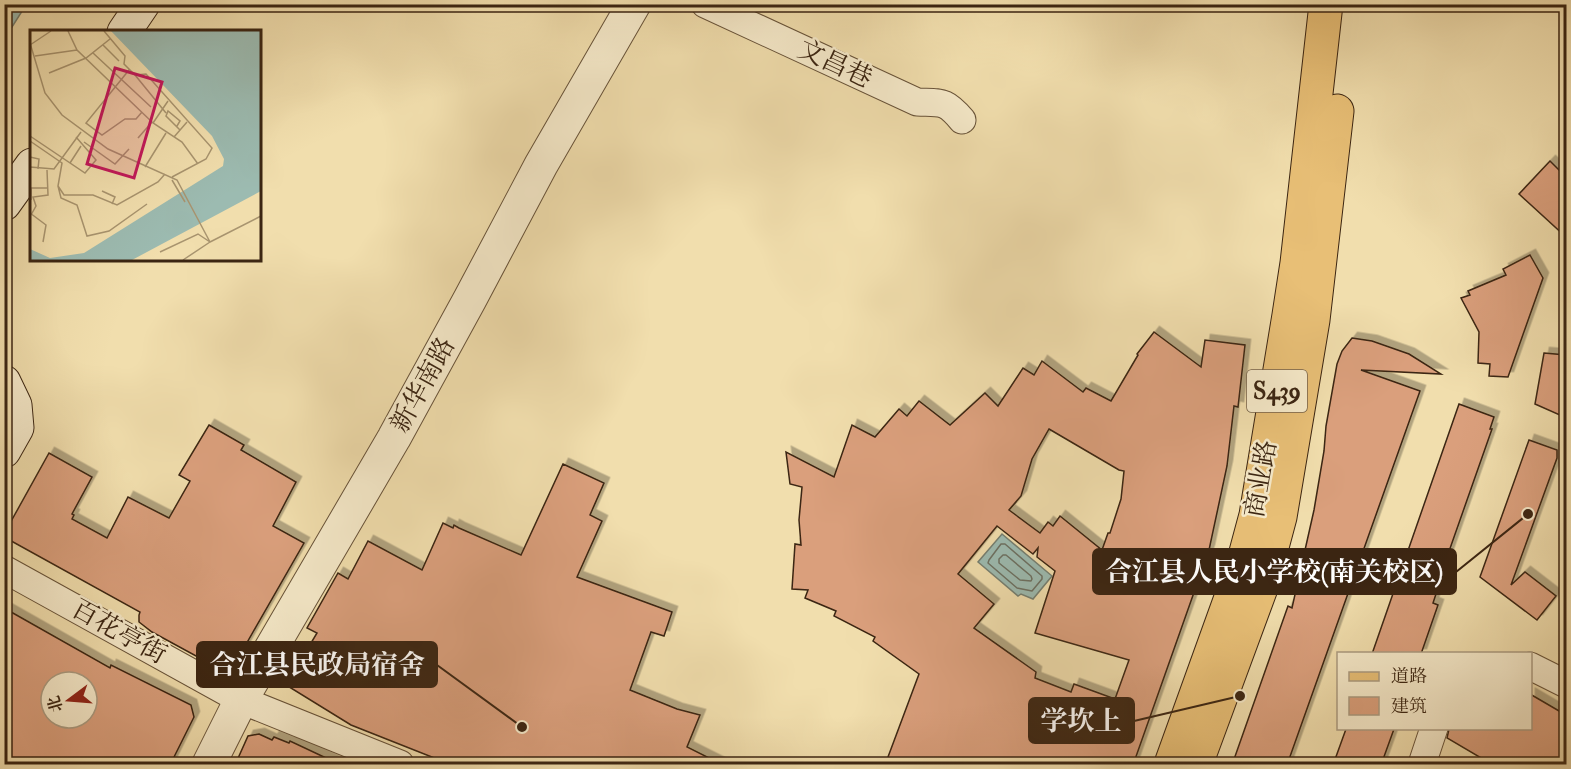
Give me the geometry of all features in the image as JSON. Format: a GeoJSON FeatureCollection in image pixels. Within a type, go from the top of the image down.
{"type":"FeatureCollection","features":[{"type":"Feature","properties":{"kind":"main road","name":"商业路"},"geometry":{"type":"LineString","coordinates":[[1171,765],[1242,567],[1256,515],[1297,263],[1326,4]]}},
{"type":"Feature","properties":{"kind":"main road","name":"商业路"},"geometry":{"type":"LineString","coordinates":[[1196,765],[1261,588],[1280,516],[1314,308],[1349,4]]}},
{"type":"Feature","properties":{"kind":"street"},"geometry":{"type":"LineString","coordinates":[[125,30],[143,4]]}},
{"type":"Feature","properties":{"kind":"street","name":"新华南路"},"geometry":{"type":"LineString","coordinates":[[209,765],[241,700],[394,438],[541,165],[634,4]]}},
{"type":"Feature","properties":{"kind":"street","name":"文昌巷"},"geometry":{"type":"LineString","coordinates":[[705,4],[917,102],[943,103],[962,120]]}},
{"type":"Feature","properties":{"kind":"street"},"geometry":{"type":"LineString","coordinates":[[4,204],[30,168]]}},
{"type":"Feature","properties":{"kind":"street"},"geometry":{"type":"LineString","coordinates":[[4,382],[15,405],[17,428],[4,451]]}},
{"type":"Feature","properties":{"kind":"street","name":"百花亭街"},"geometry":{"type":"LineString","coordinates":[[4,569],[241,700],[400,765]]}},
{"type":"Feature","properties":{"kind":"street"},"geometry":{"type":"LineString","coordinates":[[1532,667],[1566,684]]}},
{"type":"Feature","properties":{"kind":"street"},"geometry":{"type":"LineString","coordinates":[[1422,765],[1434,730]]}},
{"type":"Feature","properties":{"kind":"water"},"geometry":{"type":"Polygon","coordinates":[[[4,5],[26,5],[5,38],[4,5]]]}},
{"type":"Feature","properties":{"kind":"water"},"geometry":{"type":"Polygon","coordinates":[[[1002,534],[1052,576],[1033,599],[1021,594],[1018,596],[978,562],[1002,534]]]}},
{"type":"Feature","properties":{"kind":"building"},"geometry":{"type":"Polygon","coordinates":[[[1550,161],[1566,177],[1566,237],[1519,194],[1550,161]]]}},
{"type":"Feature","properties":{"kind":"building"},"geometry":{"type":"Polygon","coordinates":[[[1530,255],[1543,278],[1508,377],[1489,376],[1490,364],[1478,363],[1479,332],[1461,298],[1470,295],[1468,291],[1506,275],[1503,269],[1530,255]]]}},
{"type":"Feature","properties":{"kind":"building"},"geometry":{"type":"Polygon","coordinates":[[[1154,332],[1201,367],[1205,340],[1245,345],[1238,407],[1234,406],[1227,466],[1209,550],[1133,765],[885,765],[919,674],[873,641],[875,637],[834,616],[836,611],[805,598],[808,590],[792,589],[795,544],[801,545],[799,520],[802,487],[790,484],[786,452],[834,477],[852,425],[875,437],[899,409],[907,416],[919,401],[950,425],[985,393],[998,406],[1023,368],[1034,375],[1042,361],[1083,392],[1086,388],[1111,401],[1137,354],[1154,332]],[[1049,429],[1032,459],[1021,496],[1009,510],[1040,533],[1048,522],[1053,526],[1060,516],[1102,550],[1121,499],[1124,471],[1049,429]],[[997,526],[958,574],[994,604],[974,628],[1036,672],[1035,678],[1071,692],[1074,684],[1115,699],[1129,660],[1035,633],[1055,571],[1037,557],[1038,548],[1033,554],[997,526]]]}},
{"type":"Feature","properties":{"kind":"building"},"geometry":{"type":"Polygon","coordinates":[[[1352,338],[1372,341],[1409,354],[1441,374],[1361,370],[1420,391],[1287,765],[1232,765],[1288,606],[1292,608],[1314,510],[1337,364],[1342,351],[1352,338]]]}},
{"type":"Feature","properties":{"kind":"building"},"geometry":{"type":"Polygon","coordinates":[[[1544,353],[1566,355],[1564,393],[1566,395],[1562,416],[1535,404],[1544,353]]]}},
{"type":"Feature","properties":{"kind":"building"},"geometry":{"type":"Polygon","coordinates":[[[1459,404],[1494,417],[1490,429],[1492,429],[1434,594],[1436,594],[1433,603],[1438,605],[1422,652],[1373,652],[1459,404]]]}},
{"type":"Feature","properties":{"kind":"building"},"geometry":{"type":"Polygon","coordinates":[[[209,425],[244,445],[241,450],[296,482],[273,526],[304,543],[241,653],[230,663],[218,668],[152,632],[139,622],[140,612],[4,537],[49,453],[92,477],[72,514],[74,515],[72,519],[107,538],[128,497],[169,518],[190,481],[179,475],[209,425]]]}},
{"type":"Feature","properties":{"kind":"building"},"geometry":{"type":"Polygon","coordinates":[[[1529,440],[1557,450],[1557,458],[1511,585],[1525,572],[1556,596],[1537,620],[1480,577],[1529,440]]]}},
{"type":"Feature","properties":{"kind":"building"},"geometry":{"type":"Polygon","coordinates":[[[563,464],[604,483],[590,515],[602,521],[577,577],[672,612],[664,636],[651,632],[630,690],[677,709],[700,715],[687,747],[723,765],[452,765],[351,725],[286,685],[317,633],[307,628],[338,573],[348,579],[368,541],[422,570],[443,523],[453,528],[454,525],[521,555],[563,464]]]}},
{"type":"Feature","properties":{"kind":"building"},"geometry":{"type":"Polygon","coordinates":[[[4,608],[110,668],[111,665],[191,705],[194,717],[170,765],[83,765],[70,759],[68,765],[4,765],[4,608]]]}},
{"type":"Feature","properties":{"kind":"building"},"geometry":{"type":"Polygon","coordinates":[[[1532,695],[1566,715],[1566,765],[1493,765],[1447,738],[1449,730],[1532,730],[1532,695]]]}},
{"type":"Feature","properties":{"kind":"building"},"geometry":{"type":"Polygon","coordinates":[[[1346,730],[1394,730],[1381,765],[1333,765],[1346,730]]]}},
{"type":"Feature","properties":{"kind":"building"},"geometry":{"type":"Polygon","coordinates":[[[259,734],[272,740],[274,737],[289,743],[290,741],[341,765],[235,765],[248,736],[259,734]]]}},
{"type":"Feature","properties":{"kind":"place","name":"合江县人民小学校(南关校区)"},"geometry":{"type":"Point","coordinates":[1528,514]}},
{"type":"Feature","properties":{"kind":"place","name":"学坎上"},"geometry":{"type":"Point","coordinates":[1240,696]}},
{"type":"Feature","properties":{"kind":"place","name":"合江县民政局宿舍"},"geometry":{"type":"Point","coordinates":[522,727]}}]}
